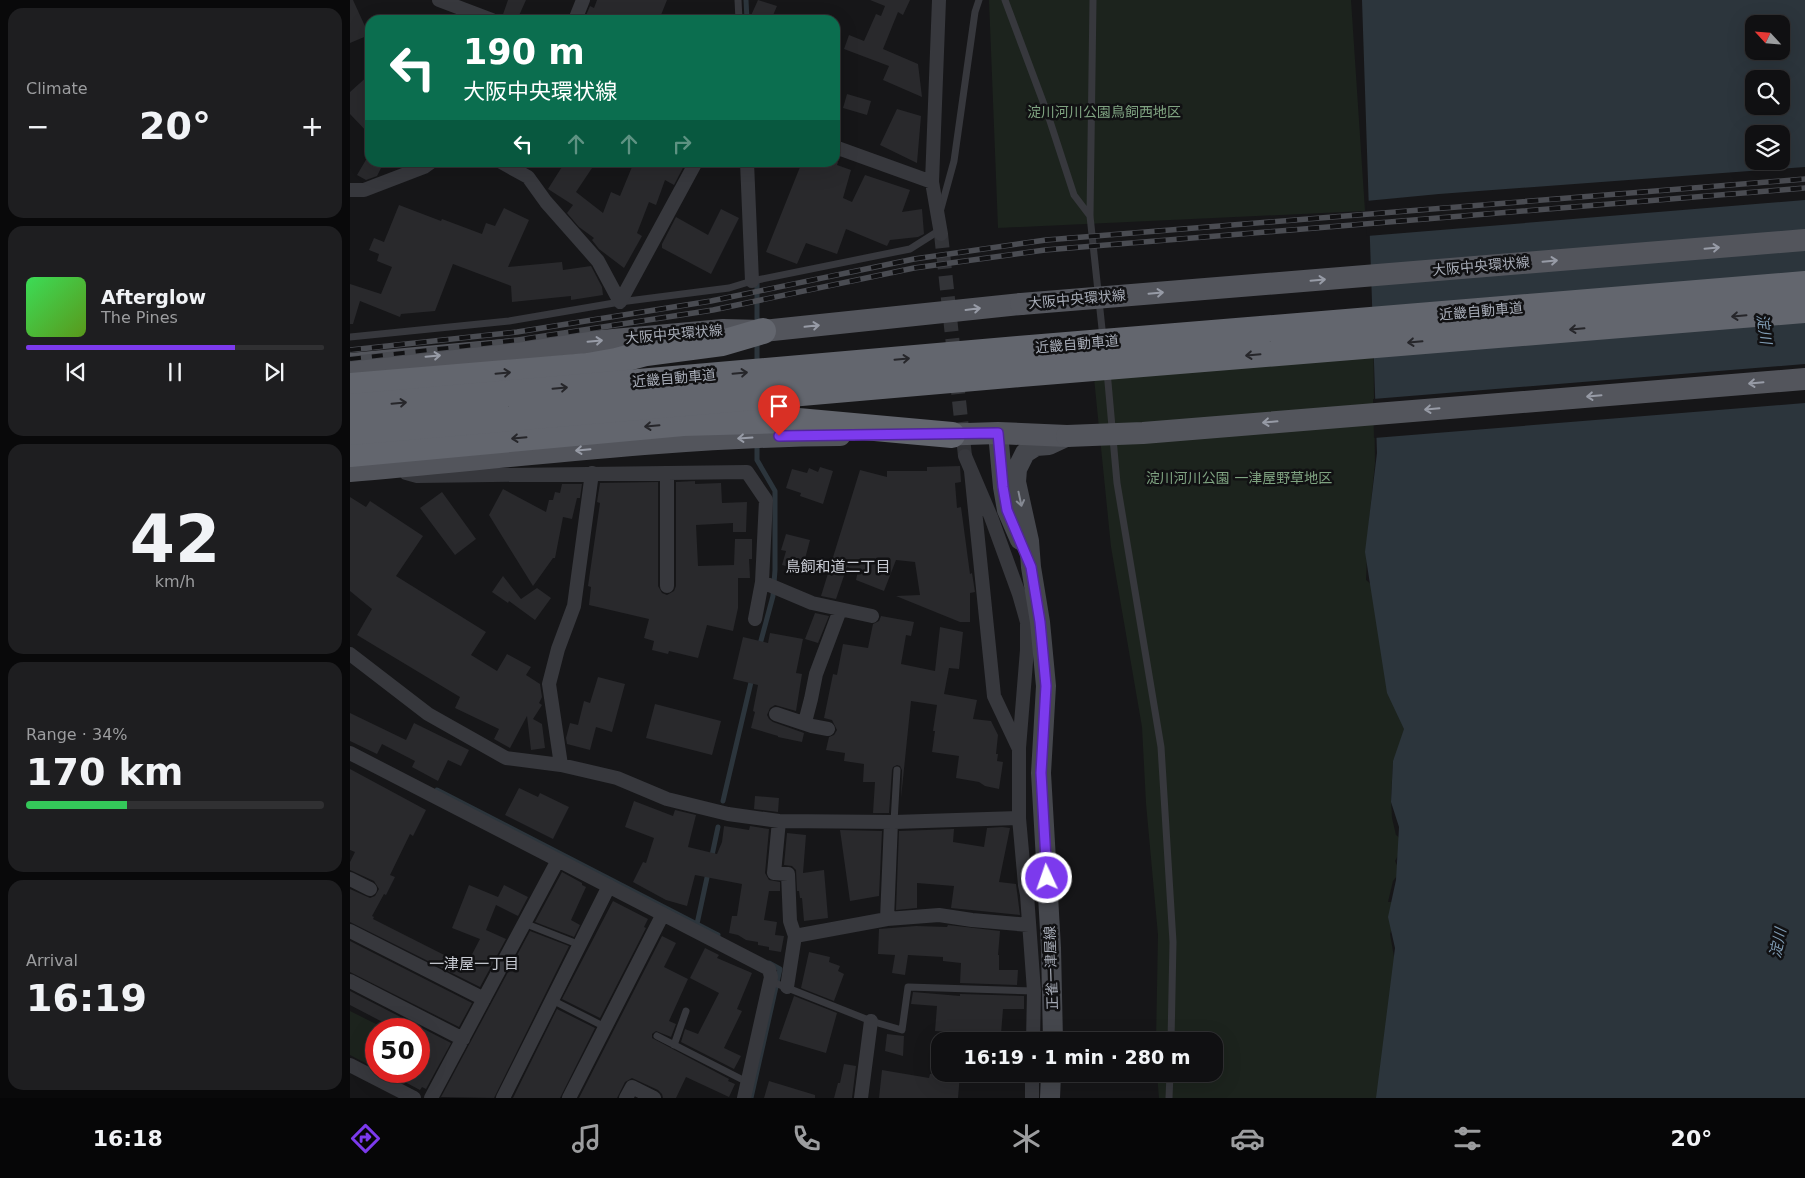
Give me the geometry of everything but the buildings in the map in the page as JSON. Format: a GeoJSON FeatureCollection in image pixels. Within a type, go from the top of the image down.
{"type":"FeatureCollection","features":[{"type":"Feature","properties":{"kind":"highway","name":"近畿自動車道"},"geometry":{"type":"LineString","coordinates":[[350,407],[1018,348],[1805,284]]}},
{"type":"Feature","properties":{"kind":"highway","name":"近畿自動車道"},"geometry":{"type":"LineString","coordinates":[[350,432],[1805,310]]}},
{"type":"Feature","properties":{"kind":"highway"},"geometry":{"type":"LineString","coordinates":[[350,386],[588,366],[646,353],[722,343],[763,331]]}},
{"type":"Feature","properties":{"kind":"highway"},"geometry":{"type":"LineString","coordinates":[[350,454],[684,423],[787,420],[959,445]]}},
{"type":"Feature","properties":{"kind":"main road","name":"大阪中央環状線"},"geometry":{"type":"LineString","coordinates":[[350,364],[713,330],[763,331],[1021,304],[1805,240]]}},
{"type":"Feature","properties":{"kind":"main road"},"geometry":{"type":"LineString","coordinates":[[350,471],[632,446],[779,436],[959,445],[998,433],[1023,443],[1067,436],[1152,432],[1805,379]]}},
{"type":"Feature","properties":{"kind":"main road","name":"正雀一津屋線"},"geometry":{"type":"LineString","coordinates":[[998,433],[1007,510],[1031,567]]}},
{"type":"Feature","properties":{"kind":"main road","name":"正雀一津屋線"},"geometry":{"type":"LineString","coordinates":[[1023,443],[1016,482],[1029,541],[1046,686],[1041,773],[1051,948],[1053,1032]]}},
{"type":"Feature","properties":{"kind":"main road"},"geometry":{"type":"LineString","coordinates":[[1050,1098],[1051,1082]]}},
{"type":"Feature","properties":{"kind":"street"},"geometry":{"type":"LineString","coordinates":[[578,15],[583,0]]}},
{"type":"Feature","properties":{"kind":"street"},"geometry":{"type":"LineString","coordinates":[[939,0],[932,182],[940,227]]}},
{"type":"Feature","properties":{"kind":"street"},"geometry":{"type":"LineString","coordinates":[[443,1],[479,15]]}},
{"type":"Feature","properties":{"kind":"street"},"geometry":{"type":"LineString","coordinates":[[840,149],[932,182]]}},
{"type":"Feature","properties":{"kind":"street"},"geometry":{"type":"LineString","coordinates":[[350,190],[364,190],[424,167]]}},
{"type":"Feature","properties":{"kind":"street"},"geometry":{"type":"LineString","coordinates":[[509,167],[528,177],[546,202],[598,261],[620,302]]}},
{"type":"Feature","properties":{"kind":"street"},"geometry":{"type":"LineString","coordinates":[[620,302],[693,167]]}},
{"type":"Feature","properties":{"kind":"street"},"geometry":{"type":"LineString","coordinates":[[747,167],[747,282]]}},
{"type":"Feature","properties":{"kind":"street"},"geometry":{"type":"LineString","coordinates":[[959,445],[991,517],[1027,622],[1027,650],[1019,750],[1019,818],[1034,992],[1033,1032]]}},
{"type":"Feature","properties":{"kind":"street"},"geometry":{"type":"LineString","coordinates":[[385,468],[417,476],[747,472],[766,500],[762,582],[755,619]]}},
{"type":"Feature","properties":{"kind":"street"},"geometry":{"type":"LineString","coordinates":[[971,470],[994,696],[1019,750]]}},
{"type":"Feature","properties":{"kind":"street"},"geometry":{"type":"LineString","coordinates":[[561,765],[549,684],[558,649],[574,606],[592,473]]}},
{"type":"Feature","properties":{"kind":"street"},"geometry":{"type":"LineString","coordinates":[[667,473],[668,586]]}},
{"type":"Feature","properties":{"kind":"street"},"geometry":{"type":"LineString","coordinates":[[762,582],[812,603],[872,616]]}},
{"type":"Feature","properties":{"kind":"street"},"geometry":{"type":"LineString","coordinates":[[805,722],[816,674],[840,610]]}},
{"type":"Feature","properties":{"kind":"street"},"geometry":{"type":"LineString","coordinates":[[350,654],[428,714],[506,758],[561,765],[617,778],[666,800],[728,814],[779,821],[893,822],[1019,818]]}},
{"type":"Feature","properties":{"kind":"street"},"geometry":{"type":"LineString","coordinates":[[776,714],[805,722],[812,726],[828,729]]}},
{"type":"Feature","properties":{"kind":"street"},"geometry":{"type":"LineString","coordinates":[[350,753],[769,969],[770,981],[744,1098]]}},
{"type":"Feature","properties":{"kind":"street"},"geometry":{"type":"LineString","coordinates":[[779,821],[774,873],[788,874],[790,921],[795,936],[787,988]]}},
{"type":"Feature","properties":{"kind":"street"},"geometry":{"type":"LineString","coordinates":[[887,919],[893,822]]}},
{"type":"Feature","properties":{"kind":"street"},"geometry":{"type":"LineString","coordinates":[[431,1098],[558,860]]}},
{"type":"Feature","properties":{"kind":"street"},"geometry":{"type":"LineString","coordinates":[[350,879],[370,889]]}},
{"type":"Feature","properties":{"kind":"street"},"geometry":{"type":"LineString","coordinates":[[503,1098],[609,886]]}},
{"type":"Feature","properties":{"kind":"street"},"geometry":{"type":"LineString","coordinates":[[569,1098],[663,914]]}},
{"type":"Feature","properties":{"kind":"street"},"geometry":{"type":"LineString","coordinates":[[795,936],[887,919],[939,915],[1029,925]]}},
{"type":"Feature","properties":{"kind":"street"},"geometry":{"type":"LineString","coordinates":[[350,931],[484,1000]]}},
{"type":"Feature","properties":{"kind":"street"},"geometry":{"type":"LineString","coordinates":[[350,981],[463,1039]]}},
{"type":"Feature","properties":{"kind":"street"},"geometry":{"type":"LineString","coordinates":[[861,1098],[871,1021]]}},
{"type":"Feature","properties":{"kind":"street"},"geometry":{"type":"LineString","coordinates":[[350,1066],[414,1098]]}},
{"type":"Feature","properties":{"kind":"street"},"geometry":{"type":"LineString","coordinates":[[1032,1082],[1032,1098]]}},
{"type":"Feature","properties":{"kind":"street"},"geometry":{"type":"LineString","coordinates":[[626,1098],[632,1087],[654,1098]]}},
{"type":"Feature","properties":{"kind":"lane"},"geometry":{"type":"LineString","coordinates":[[738,0],[739,15]]}},
{"type":"Feature","properties":{"kind":"lane"},"geometry":{"type":"LineString","coordinates":[[350,337],[509,321],[620,302],[729,288],[747,282],[910,249],[940,227],[954,161],[975,12],[979,0]]}},
{"type":"Feature","properties":{"kind":"lane"},"geometry":{"type":"LineString","coordinates":[[1005,0],[1048,115],[1074,195],[1090,216]]}},
{"type":"Feature","properties":{"kind":"lane"},"geometry":{"type":"LineString","coordinates":[[1093,0],[1090,216],[1104,347]]}},
{"type":"Feature","properties":{"kind":"lane"},"geometry":{"type":"LineString","coordinates":[[1105,357],[1118,483],[1161,747],[1173,942],[1171,1032]]}},
{"type":"Feature","properties":{"kind":"lane"},"geometry":{"type":"LineString","coordinates":[[893,822],[897,770]]}},
{"type":"Feature","properties":{"kind":"lane"},"geometry":{"type":"LineString","coordinates":[[524,923],[580,945]]}},
{"type":"Feature","properties":{"kind":"lane"},"geometry":{"type":"LineString","coordinates":[[770,981],[871,1021],[902,1030],[908,987],[1034,992]]}},
{"type":"Feature","properties":{"kind":"lane"},"geometry":{"type":"LineString","coordinates":[[552,1000],[605,1027]]}},
{"type":"Feature","properties":{"kind":"lane"},"geometry":{"type":"LineString","coordinates":[[674,1045],[686,1011]]}},
{"type":"Feature","properties":{"kind":"lane"},"geometry":{"type":"LineString","coordinates":[[657,1036],[748,1082]]}},
{"type":"Feature","properties":{"kind":"lane"},"geometry":{"type":"LineString","coordinates":[[1169,1098],[1170,1082]]}},
{"type":"Feature","properties":{"kind":"green space","name":"淀川河川公園鳥飼西地区"},"geometry":{"type":"Polygon","coordinates":[[[989,0],[1351,0],[1365,211],[998,228],[989,0]]]}},
{"type":"Feature","properties":{"kind":"green space","name":"淀川河川公園 一津屋野草地区"},"geometry":{"type":"Polygon","coordinates":[[[1373,328],[1375,463],[1368,532],[1366,580],[1380,592],[1407,731],[1393,761],[1392,818],[1396,835],[1404,841],[1395,861],[1400,872],[1393,881],[1388,902],[1402,902],[1390,934],[1396,968],[1380,1098],[1159,1098],[1158,1082],[1223,1082],[1223,1032],[1156,1032],[1158,935],[1146,803],[1142,727],[1111,547],[1092,358],[1373,328]]]}},
{"type":"Feature","properties":{"kind":"green space"},"geometry":{"type":"Polygon","coordinates":[[[350,1011],[365,1018],[365,1063],[350,1055],[350,1011]]]}},
{"type":"Feature","properties":{"kind":"water","name":"淀川"},"geometry":{"type":"Polygon","coordinates":[[[1362,0],[1805,0],[1805,1098],[1376,1098],[1395,948],[1388,917],[1396,880],[1399,827],[1391,802],[1393,761],[1404,729],[1387,693],[1365,552],[1377,453],[1362,0]]]}},
{"type":"Feature","properties":{"kind":"pier"},"geometry":{"type":"Polygon","coordinates":[[[1805,167],[1805,200],[1367,236],[1366,201],[1764,170],[1790,170],[1790,168],[1805,167]]]}},
{"type":"Feature","properties":{"kind":"pier"},"geometry":{"type":"Polygon","coordinates":[[[1805,364],[1805,403],[1374,438],[1373,399],[1805,364]]]}},
{"type":"Feature","properties":{"kind":"waterway"},"geometry":{"type":"LineString","coordinates":[[746,0],[747,15]]}},
{"type":"Feature","properties":{"kind":"waterway"},"geometry":{"type":"LineString","coordinates":[[757,278],[757,324]]}},
{"type":"Feature","properties":{"kind":"waterway"},"geometry":{"type":"LineString","coordinates":[[757,340],[757,364]]}},
{"type":"Feature","properties":{"kind":"waterway"},"geometry":{"type":"LineString","coordinates":[[757,443],[757,460],[775,491],[775,570],[773,596],[759,648]]}},
{"type":"Feature","properties":{"kind":"waterway"},"geometry":{"type":"LineString","coordinates":[[723,801],[752,678]]}},
{"type":"Feature","properties":{"kind":"waterway"},"geometry":{"type":"LineString","coordinates":[[437,790],[718,935]]}},
{"type":"Feature","properties":{"kind":"waterway"},"geometry":{"type":"LineString","coordinates":[[711,860],[718,827]]}},
{"type":"Feature","properties":{"kind":"waterway"},"geometry":{"type":"LineString","coordinates":[[697,924],[708,873]]}},
{"type":"Feature","properties":{"kind":"waterway"},"geometry":{"type":"LineString","coordinates":[[751,1098],[780,969],[769,963]]}},
{"type":"Feature","properties":{"kind":"tunnel"},"geometry":{"type":"LineString","coordinates":[[941,234],[965,456]]}},
{"type":"Feature","properties":{"kind":"railway"},"geometry":{"type":"LineString","coordinates":[[350,350],[517,332],[711,301],[914,259],[1046,240],[1805,179]]}},
{"type":"Feature","properties":{"kind":"railway"},"geometry":{"type":"LineString","coordinates":[[350,359],[518,340],[713,310],[914,268],[1045,250],[1805,188]]}},
{"type":"Feature","properties":{"kind":"district","name":"鳥飼和道二丁目"},"geometry":{"type":"Point","coordinates":[838,567]}},
{"type":"Feature","properties":{"kind":"district","name":"一津屋一丁目"},"geometry":{"type":"Point","coordinates":[474,964]}},
{"type":"Feature","properties":{"kind":"route"},"geometry":{"type":"LineString","coordinates":[[779,436],[998,433],[1007,510],[1031,567],[1040,622],[1046,686],[1041,773],[1047,878]]}}]}
